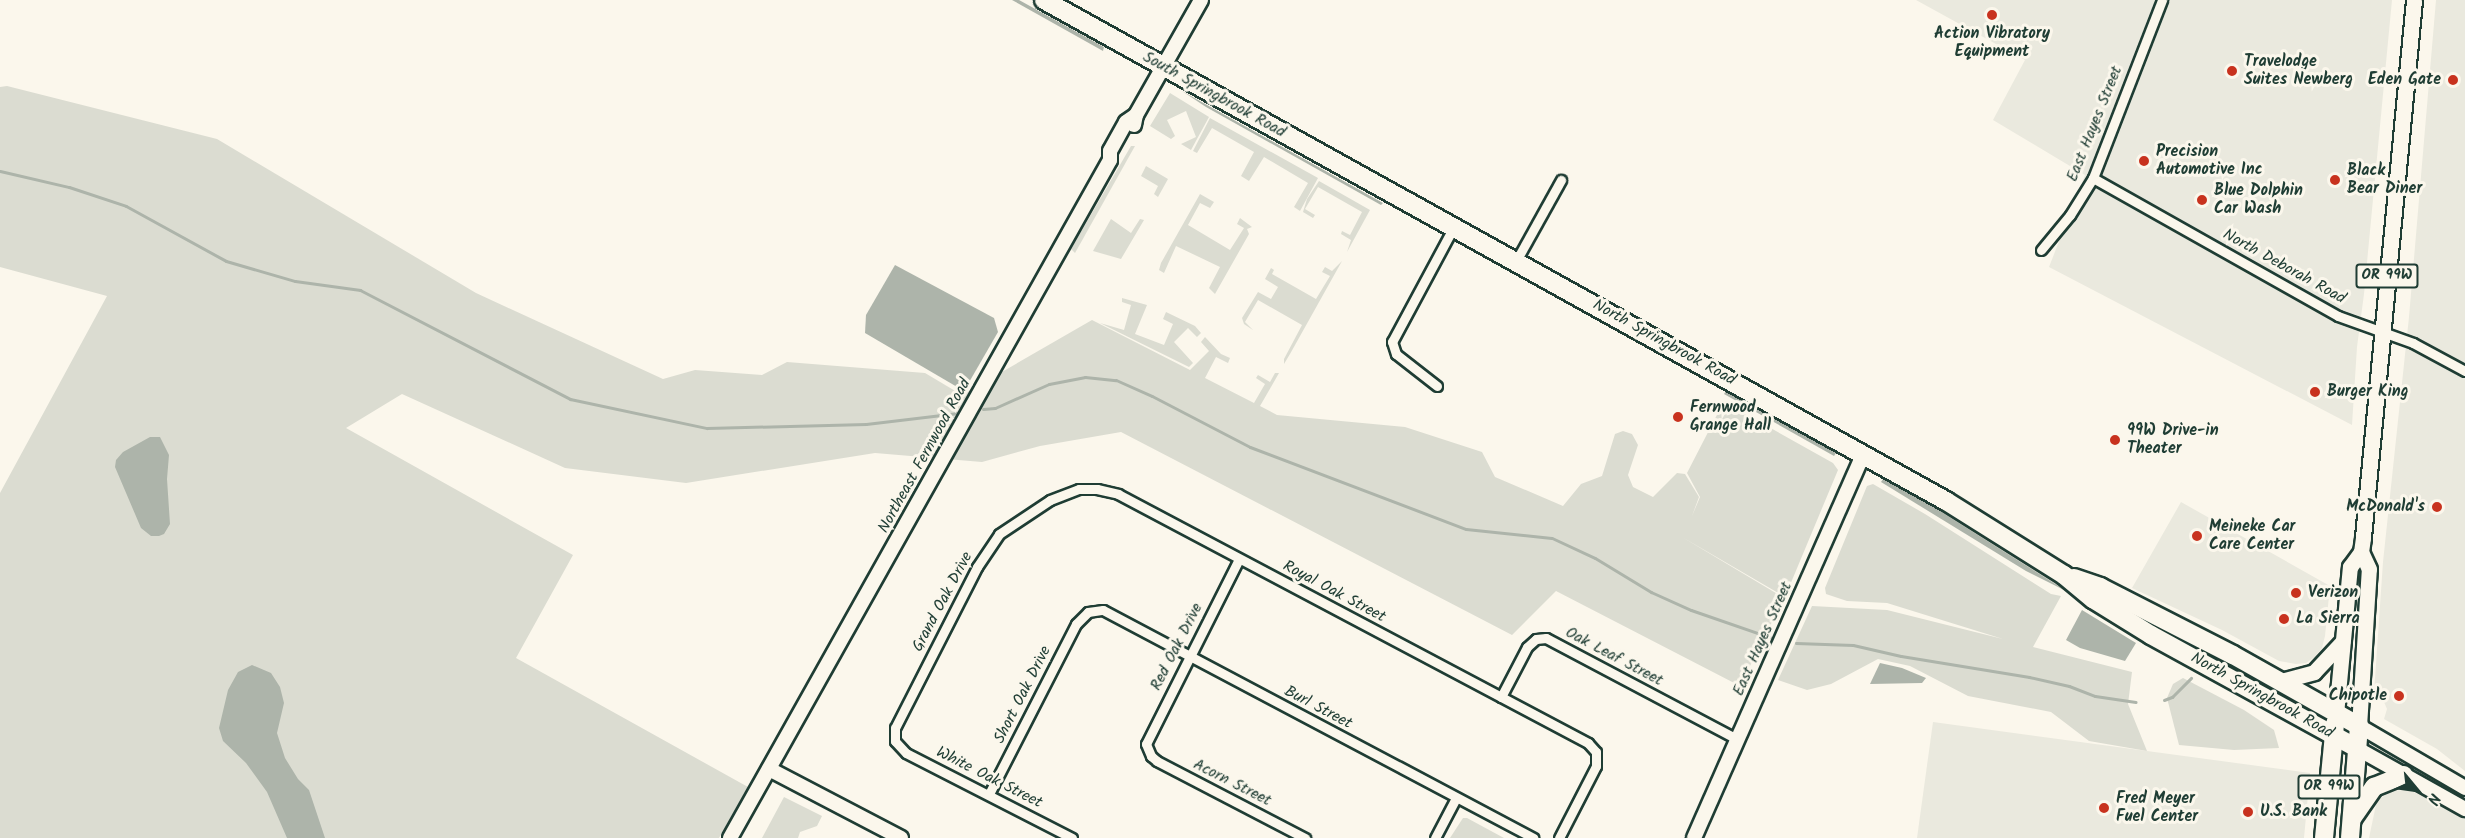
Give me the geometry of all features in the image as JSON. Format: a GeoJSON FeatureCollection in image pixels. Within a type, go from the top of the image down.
{"type":"FeatureCollection","features":[{"type":"Feature","properties":{"kind":"highway","name":"South Springbrook Road"},"geometry":{"type":"LineString","coordinates":[[1044,0],[1384,190]]}},
{"type":"Feature","properties":{"kind":"highway","name":"North Springbrook Road"},"geometry":{"type":"LineString","coordinates":[[1384,190],[1946,501],[2064,575],[2093,599],[2151,635],[2358,749]]}},
{"type":"Feature","properties":{"kind":"highway","name":"North Springbrook Road"},"geometry":{"type":"LineString","coordinates":[[2064,575],[2100,587],[2281,681],[2359,726]]}},
{"type":"Feature","properties":{"kind":"highway"},"geometry":{"type":"LineString","coordinates":[[2093,599],[2105,598],[2133,613],[2136,606]]}},
{"type":"Feature","properties":{"kind":"highway","name":"OR 99W"},"geometry":{"type":"LineString","coordinates":[[2324,838],[2336,714]]}},
{"type":"Feature","properties":{"kind":"highway","name":"OR 99W"},"geometry":{"type":"LineString","coordinates":[[2350,838],[2359,726]]}},
{"type":"Feature","properties":{"kind":"highway"},"geometry":{"type":"LineString","coordinates":[[2352,819],[2374,787],[2404,775]]}},
{"type":"Feature","properties":{"kind":"main road","name":"OR 99W"},"geometry":{"type":"LineString","coordinates":[[2359,726],[2369,569],[2361,552],[2414,0]]}},
{"type":"Feature","properties":{"kind":"main road","name":"OR 99W"},"geometry":{"type":"LineString","coordinates":[[2336,714],[2350,567],[2361,552]]}},
{"type":"Feature","properties":{"kind":"main road"},"geometry":{"type":"LineString","coordinates":[[2281,681],[2314,672],[2343,642]]}},
{"type":"Feature","properties":{"kind":"street","name":"Northeast Fernwood Road"},"geometry":{"type":"LineString","coordinates":[[730,838],[1110,159],[1118,155],[1134,126],[1136,115],[1201,0]]}},
{"type":"Feature","properties":{"kind":"street","name":"East Hayes Street"},"geometry":{"type":"LineString","coordinates":[[2041,250],[2070,215],[2093,178],[2162,0]]}},
{"type":"Feature","properties":{"kind":"street","name":"North Deborah Road"},"geometry":{"type":"LineString","coordinates":[[2093,178],[2338,316],[2413,343],[2465,371]]}},
{"type":"Feature","properties":{"kind":"street"},"geometry":{"type":"LineString","coordinates":[[1515,263],[1561,180]]}},
{"type":"Feature","properties":{"kind":"street"},"geometry":{"type":"LineString","coordinates":[[1437,387],[1396,354],[1392,342],[1453,228]]}},
{"type":"Feature","properties":{"kind":"street","name":"East Hayes Street"},"geometry":{"type":"LineString","coordinates":[[1694,838],[1863,454]]}},
{"type":"Feature","properties":{"kind":"street","name":"Royal Oak Street"},"geometry":{"type":"LineString","coordinates":[[1050,500],[1079,489],[1097,489],[1118,494],[1588,743],[1596,752],[1596,766],[1559,838]]}},
{"type":"Feature","properties":{"kind":"street","name":"Grand Oak Drive"},"geometry":{"type":"LineString","coordinates":[[896,741],[895,728],[989,546],[1009,525],[1050,500]]}},
{"type":"Feature","properties":{"kind":"street","name":"Red Oak Drive"},"geometry":{"type":"LineString","coordinates":[[1148,750],[1147,739],[1239,559]]}},
{"type":"Feature","properties":{"kind":"street","name":"Burl Street"},"geometry":{"type":"LineString","coordinates":[[1088,612],[1103,610],[1533,838]]}},
{"type":"Feature","properties":{"kind":"street","name":"Short Oak Drive"},"geometry":{"type":"LineString","coordinates":[[989,794],[1076,624],[1088,612]]}},
{"type":"Feature","properties":{"kind":"street","name":"Oak Leaf Street"},"geometry":{"type":"LineString","coordinates":[[1501,697],[1527,647],[1536,639],[1546,638],[1737,739]]}},
{"type":"Feature","properties":{"kind":"street","name":"North Springbrook Road"},"geometry":{"type":"LineString","coordinates":[[2359,726],[2465,788]]}},
{"type":"Feature","properties":{"kind":"street","name":"White Oak Street"},"geometry":{"type":"LineString","coordinates":[[896,741],[906,753],[1072,838]]}},
{"type":"Feature","properties":{"kind":"street","name":"North Springbrook Road"},"geometry":{"type":"LineString","coordinates":[[2358,749],[2465,809]]}},
{"type":"Feature","properties":{"kind":"street","name":"Acorn Street"},"geometry":{"type":"LineString","coordinates":[[1148,750],[1157,761],[1305,838]]}},
{"type":"Feature","properties":{"kind":"street"},"geometry":{"type":"LineString","coordinates":[[769,769],[900,838]]}},
{"type":"Feature","properties":{"kind":"street"},"geometry":{"type":"LineString","coordinates":[[1435,838],[1456,798]]}},
{"type":"Feature","properties":{"kind":"shaded area"},"geometry":{"type":"Polygon","coordinates":[[[1012,0],[1019,0],[1104,47],[1103,51],[1012,0]]]}},
{"type":"Feature","properties":{"kind":"shaded area"},"geometry":{"type":"Polygon","coordinates":[[[1916,0],[2392,0],[2357,347],[2352,425],[2049,267],[2085,175],[1993,120],[2025,60],[1916,0]]]}},
{"type":"Feature","properties":{"kind":"shaded area"},"geometry":{"type":"Polygon","coordinates":[[[2436,0],[2465,0],[2465,771],[2437,749],[2384,719],[2387,709],[2384,702],[2374,693],[2383,562],[2409,317],[2436,0]]]}},
{"type":"Feature","properties":{"kind":"shaded area"},"geometry":{"type":"Polygon","coordinates":[[[7,86],[217,139],[476,293],[663,379],[695,370],[762,375],[787,362],[925,373],[962,395],[1092,320],[1190,370],[1209,351],[1201,342],[1205,337],[1221,354],[1230,358],[1228,363],[1216,357],[1205,378],[1254,403],[1265,384],[1256,378],[1258,375],[1270,382],[1275,373],[1279,373],[1260,406],[1277,415],[1405,427],[1482,452],[1495,477],[1563,506],[1581,484],[1602,476],[1615,434],[1623,431],[1632,434],[1638,445],[1628,475],[1633,487],[1653,497],[1677,473],[1685,474],[1699,497],[1692,516],[1700,497],[1687,473],[1721,407],[1726,403],[1833,463],[1838,470],[1785,597],[1682,537],[1784,598],[1740,686],[1556,591],[1512,635],[1121,432],[1040,446],[982,462],[875,453],[686,483],[565,468],[402,394],[346,428],[573,555],[516,658],[748,787],[719,838],[0,838],[0,493],[107,296],[0,267],[0,87],[7,86]]]}},
{"type":"Feature","properties":{"kind":"shaded area"},"geometry":{"type":"Polygon","coordinates":[[[1182,91],[1383,203],[1381,205],[1206,107],[1182,91]]]}},
{"type":"Feature","properties":{"kind":"shaded area"},"geometry":{"type":"Polygon","coordinates":[[[1170,93],[1209,117],[1191,150],[1181,144],[1196,137],[1186,111],[1167,120],[1175,136],[1171,139],[1150,126],[1170,93]]]}},
{"type":"Feature","properties":{"kind":"shaded area"},"geometry":{"type":"Polygon","coordinates":[[[1210,118],[1318,178],[1300,211],[1294,207],[1308,183],[1264,157],[1249,181],[1241,176],[1254,152],[1212,128],[1197,153],[1193,151],[1210,118]]]}},
{"type":"Feature","properties":{"kind":"shaded area"},"geometry":{"type":"Polygon","coordinates":[[[1131,146],[1135,146],[1075,253],[1071,249],[1131,146]]]}},
{"type":"Feature","properties":{"kind":"shaded area"},"geometry":{"type":"Polygon","coordinates":[[[1146,166],[1168,179],[1158,197],[1154,194],[1158,186],[1141,176],[1146,166]]]}},
{"type":"Feature","properties":{"kind":"shaded area"},"geometry":{"type":"Polygon","coordinates":[[[1319,181],[1370,210],[1347,252],[1351,240],[1341,234],[1342,231],[1350,235],[1362,212],[1318,187],[1305,209],[1315,215],[1313,218],[1303,212],[1307,199],[1319,181]]]}},
{"type":"Feature","properties":{"kind":"shaded area"},"geometry":{"type":"Polygon","coordinates":[[[1200,194],[1214,202],[1210,208],[1200,203],[1188,225],[1230,250],[1244,228],[1237,224],[1240,218],[1252,227],[1247,229],[1249,234],[1215,294],[1209,288],[1220,267],[1176,246],[1164,273],[1159,270],[1200,194]]]}},
{"type":"Feature","properties":{"kind":"shaded area"},"geometry":{"type":"Polygon","coordinates":[[[1111,219],[1131,233],[1140,219],[1144,220],[1121,259],[1093,251],[1111,219]]]}},
{"type":"Feature","properties":{"kind":"shaded area"},"geometry":{"type":"Polygon","coordinates":[[[1342,261],[1284,364],[1284,359],[1302,325],[1258,300],[1245,322],[1253,330],[1244,324],[1242,318],[1258,292],[1271,299],[1278,287],[1265,279],[1271,268],[1274,270],[1272,274],[1316,299],[1330,276],[1322,272],[1325,267],[1332,271],[1342,261]]]}},
{"type":"Feature","properties":{"kind":"shaded area"},"geometry":{"type":"Polygon","coordinates":[[[895,265],[994,318],[998,332],[964,391],[865,333],[866,315],[895,265]]]}},
{"type":"Feature","properties":{"kind":"shaded area"},"geometry":{"type":"Polygon","coordinates":[[[1122,298],[1147,305],[1135,334],[1164,345],[1173,324],[1163,319],[1166,312],[1195,326],[1201,333],[1197,337],[1188,328],[1174,342],[1193,363],[1189,367],[1100,323],[1124,330],[1131,305],[1122,302],[1122,298]]]}},
{"type":"Feature","properties":{"kind":"shaded area"},"geometry":{"type":"Polygon","coordinates":[[[1726,391],[1836,453],[1834,456],[1724,394],[1726,391]]]}},
{"type":"Feature","properties":{"kind":"shaded area"},"geometry":{"type":"Polygon","coordinates":[[[150,437],[160,437],[169,455],[167,479],[170,524],[164,534],[159,536],[151,536],[141,528],[115,467],[116,460],[123,452],[150,437]]]}},
{"type":"Feature","properties":{"kind":"shaded area"},"geometry":{"type":"Polygon","coordinates":[[[1883,479],[1924,501],[2068,592],[2026,571],[1881,482],[1883,479]]]}},
{"type":"Feature","properties":{"kind":"shaded area"},"geometry":{"type":"Polygon","coordinates":[[[1873,484],[1925,514],[2051,594],[2061,596],[2033,647],[2132,672],[2128,704],[2147,751],[2089,741],[2051,712],[1968,696],[1910,666],[1878,659],[1831,684],[1807,690],[1778,680],[1812,606],[1887,610],[2003,639],[1887,603],[1847,601],[1826,594],[1825,588],[1867,486],[1873,484]]]}},
{"type":"Feature","properties":{"kind":"shaded area"},"geometry":{"type":"Polygon","coordinates":[[[2181,502],[2330,586],[2325,636],[2322,648],[2315,657],[2306,663],[2279,661],[2222,630],[2132,588],[2181,502]]]}},
{"type":"Feature","properties":{"kind":"shaded area"},"geometry":{"type":"Polygon","coordinates":[[[2082,610],[2136,643],[2125,661],[2080,648],[2066,640],[2082,610]]]}},
{"type":"Feature","properties":{"kind":"shaded area"},"geometry":{"type":"Polygon","coordinates":[[[1880,663],[1902,668],[1926,678],[1922,683],[1870,684],[1880,663]]]}},
{"type":"Feature","properties":{"kind":"shaded area"},"geometry":{"type":"Polygon","coordinates":[[[252,665],[271,673],[280,687],[284,703],[277,733],[285,758],[298,779],[309,790],[325,838],[287,838],[267,792],[246,763],[223,741],[219,728],[228,690],[238,672],[252,665]]]}},
{"type":"Feature","properties":{"kind":"shaded area"},"geometry":{"type":"Polygon","coordinates":[[[2183,678],[2244,710],[2274,730],[2279,748],[2234,750],[2179,745],[2167,698],[2173,684],[2183,678]]]}},
{"type":"Feature","properties":{"kind":"shaded area"},"geometry":{"type":"Polygon","coordinates":[[[1933,722],[2310,773],[2304,838],[1917,838],[1933,722]]]}},
{"type":"Feature","properties":{"kind":"shaded area"},"geometry":{"type":"Polygon","coordinates":[[[2394,790],[2412,791],[2465,818],[2465,838],[2369,838],[2377,800],[2394,790]]]}},
{"type":"Feature","properties":{"kind":"shaded area"},"geometry":{"type":"Polygon","coordinates":[[[784,797],[822,816],[817,826],[800,832],[798,838],[762,838],[784,797]]]}},
{"type":"Feature","properties":{"kind":"shaded area"},"geometry":{"type":"Polygon","coordinates":[[[1463,818],[1467,818],[1504,838],[1450,838],[1463,818]]]}},
{"type":"Feature","properties":{"kind":"waterway"},"geometry":{"type":"LineString","coordinates":[[0,171],[69,187],[126,206],[226,261],[295,281],[360,290],[570,399],[707,428],[866,424],[958,413]]}},
{"type":"Feature","properties":{"kind":"waterway"},"geometry":{"type":"LineString","coordinates":[[983,409],[995,408],[1049,384],[1085,377],[1116,380],[1250,447],[1466,529],[1552,538],[1595,558],[1651,592],[1691,610],[1772,638]]}},
{"type":"Feature","properties":{"kind":"waterway"},"geometry":{"type":"LineString","coordinates":[[1796,643],[1853,645],[1901,656],[2029,677],[2069,686],[2095,696],[2136,702]]}},
{"type":"Feature","properties":{"kind":"waterway"},"geometry":{"type":"LineString","coordinates":[[2164,700],[2172,697],[2191,678]]}},
{"type":"Feature","properties":{"kind":"place","name":"Action Vibratory Equipment"},"geometry":{"type":"Point","coordinates":[1992,15]}},
{"type":"Feature","properties":{"kind":"place","name":"Travelodge Suites Newberg"},"geometry":{"type":"Point","coordinates":[2232,71]}},
{"type":"Feature","properties":{"kind":"place","name":"Eden Gate"},"geometry":{"type":"Point","coordinates":[2453,80]}},
{"type":"Feature","properties":{"kind":"place","name":"Precision Automotive Inc"},"geometry":{"type":"Point","coordinates":[2144,161]}},
{"type":"Feature","properties":{"kind":"place","name":"Black Bear Diner"},"geometry":{"type":"Point","coordinates":[2335,180]}},
{"type":"Feature","properties":{"kind":"place","name":"Blue Dolphin Car Wash"},"geometry":{"type":"Point","coordinates":[2202,200]}},
{"type":"Feature","properties":{"kind":"place","name":"Burger King"},"geometry":{"type":"Point","coordinates":[2315,392]}},
{"type":"Feature","properties":{"kind":"place","name":"Fernwood Grange Hall"},"geometry":{"type":"Point","coordinates":[1678,417]}},
{"type":"Feature","properties":{"kind":"place","name":"99W Drive-in Theater"},"geometry":{"type":"Point","coordinates":[2115,440]}},
{"type":"Feature","properties":{"kind":"place","name":"McDonald's"},"geometry":{"type":"Point","coordinates":[2437,507]}},
{"type":"Feature","properties":{"kind":"place","name":"Meineke Car Care Center"},"geometry":{"type":"Point","coordinates":[2197,536]}},
{"type":"Feature","properties":{"kind":"place","name":"Verizon"},"geometry":{"type":"Point","coordinates":[2296,593]}},
{"type":"Feature","properties":{"kind":"place","name":"La Sierra"},"geometry":{"type":"Point","coordinates":[2284,619]}},
{"type":"Feature","properties":{"kind":"place","name":"Chipotle"},"geometry":{"type":"Point","coordinates":[2399,696]}},
{"type":"Feature","properties":{"kind":"place","name":"Fred Meyer Fuel Center"},"geometry":{"type":"Point","coordinates":[2104,808]}},
{"type":"Feature","properties":{"kind":"place","name":"U.S. Bank"},"geometry":{"type":"Point","coordinates":[2248,812]}}]}
